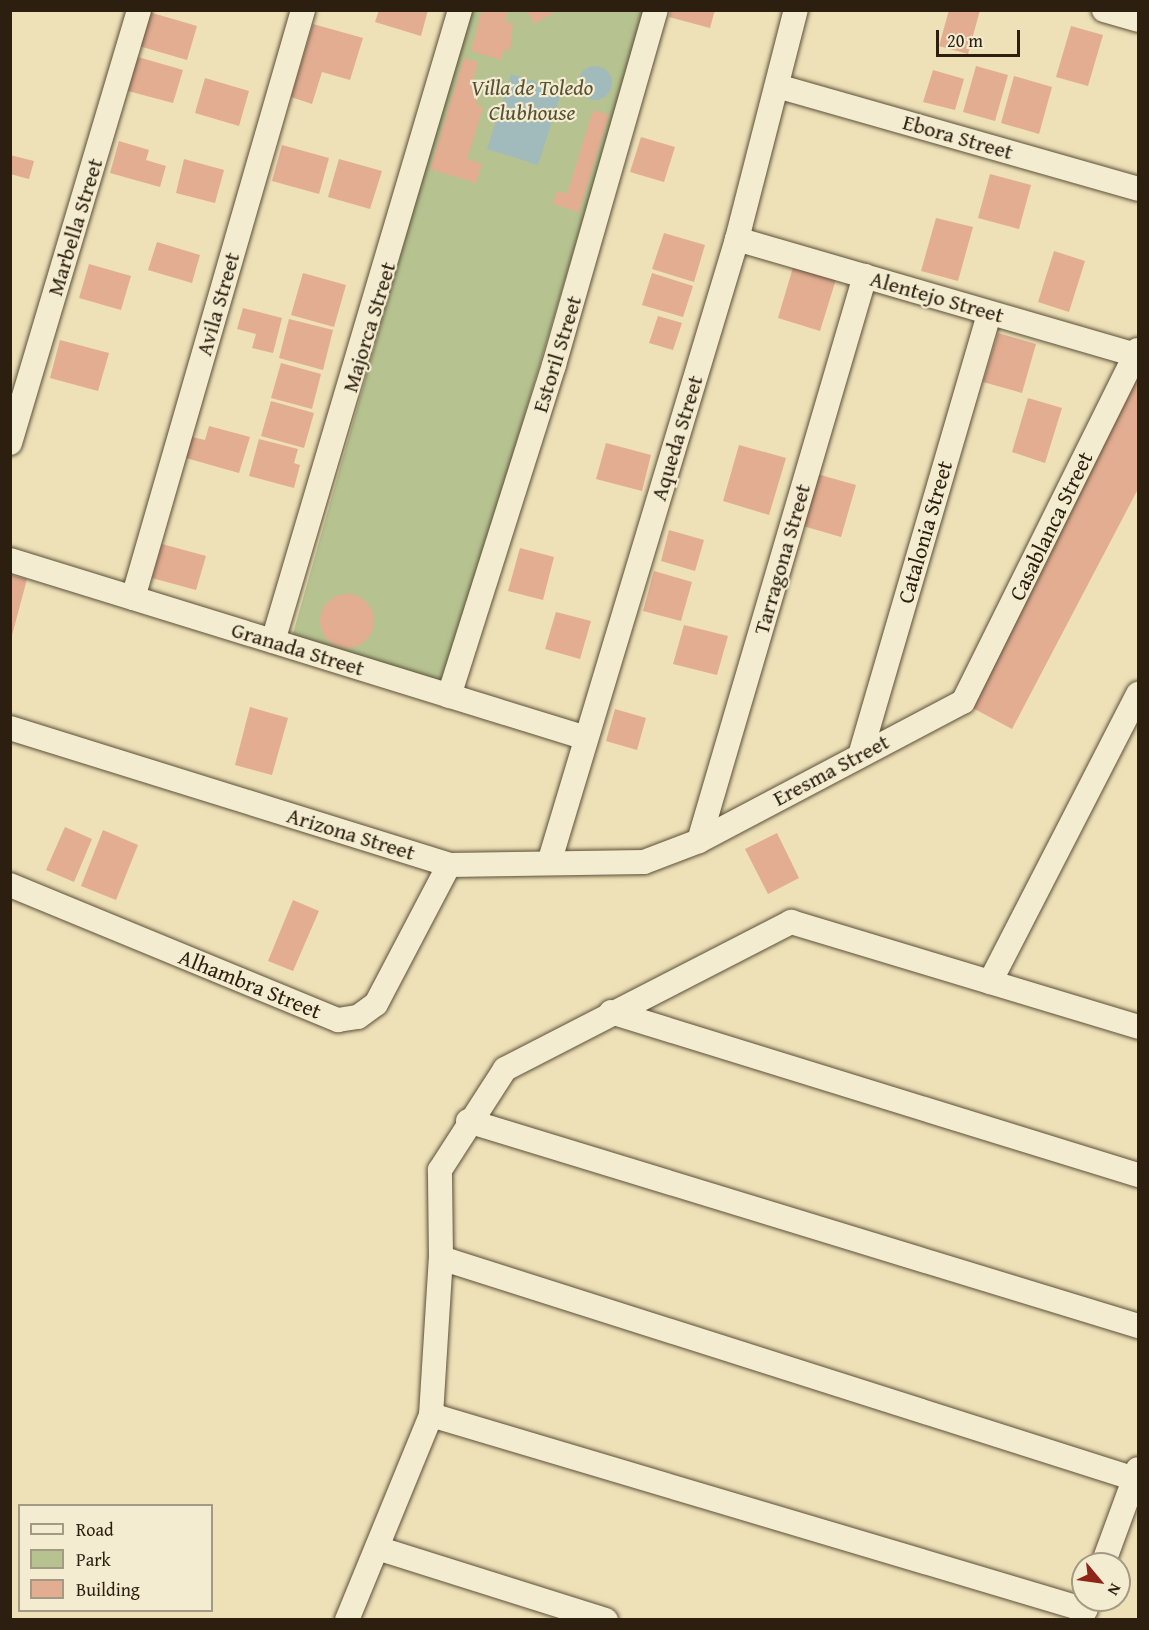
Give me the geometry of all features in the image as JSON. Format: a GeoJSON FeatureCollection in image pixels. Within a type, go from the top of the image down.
{"type":"FeatureCollection","features":[{"type":"Feature","properties":{"kind":"street","name":"Marbella Street"},"geometry":{"type":"LineString","coordinates":[[10,443],[139,10]]}},
{"type":"Feature","properties":{"kind":"street","name":"Avila Street"},"geometry":{"type":"LineString","coordinates":[[133,598],[303,10]]}},
{"type":"Feature","properties":{"kind":"street","name":"Majorca Street"},"geometry":{"type":"LineString","coordinates":[[273,641],[460,10]]}},
{"type":"Feature","properties":{"kind":"street","name":"Estoril Street"},"geometry":{"type":"LineString","coordinates":[[449,696],[554,365],[656,10]]}},
{"type":"Feature","properties":{"kind":"street","name":"Aqueda Street"},"geometry":{"type":"LineString","coordinates":[[549,863],[737,239],[796,10]]}},
{"type":"Feature","properties":{"kind":"street"},"geometry":{"type":"LineString","coordinates":[[1104,10],[1138,20]]}},
{"type":"Feature","properties":{"kind":"street","name":"Ebora Street"},"geometry":{"type":"LineString","coordinates":[[777,86],[1138,189]]}},
{"type":"Feature","properties":{"kind":"street","name":"Alentejo Street"},"geometry":{"type":"LineString","coordinates":[[737,239],[990,313],[1137,353]]}},
{"type":"Feature","properties":{"kind":"street","name":"Tarragona Street"},"geometry":{"type":"LineString","coordinates":[[699,841],[865,276]]}},
{"type":"Feature","properties":{"kind":"street","name":"Catalonia Street"},"geometry":{"type":"LineString","coordinates":[[861,752],[990,313]]}},
{"type":"Feature","properties":{"kind":"street","name":"Casablanca Street"},"geometry":{"type":"LineString","coordinates":[[963,702],[1137,353]]}},
{"type":"Feature","properties":{"kind":"street","name":"Granada Street"},"geometry":{"type":"LineString","coordinates":[[10,560],[586,738]]}},
{"type":"Feature","properties":{"kind":"street","name":"Eresma Street"},"geometry":{"type":"LineString","coordinates":[[699,841],[861,752],[963,702]]}},
{"type":"Feature","properties":{"kind":"street"},"geometry":{"type":"LineString","coordinates":[[990,982],[1135,710]]}},
{"type":"Feature","properties":{"kind":"street","name":"Arizona Street"},"geometry":{"type":"LineString","coordinates":[[10,728],[449,865],[644,862],[699,841]]}},
{"type":"Feature","properties":{"kind":"street","name":"Alhambra Street"},"geometry":{"type":"LineString","coordinates":[[10,885],[338,1020],[358,1017],[376,1004],[449,865]]}},
{"type":"Feature","properties":{"kind":"street"},"geometry":{"type":"LineString","coordinates":[[347,1620],[431,1415],[441,1258],[440,1170],[468,1120],[505,1069],[611,1012],[791,922],[1138,1028]]}},
{"type":"Feature","properties":{"kind":"street"},"geometry":{"type":"LineString","coordinates":[[611,1012],[1138,1175]]}},
{"type":"Feature","properties":{"kind":"street"},"geometry":{"type":"LineString","coordinates":[[468,1120],[1138,1326]]}},
{"type":"Feature","properties":{"kind":"street"},"geometry":{"type":"LineString","coordinates":[[441,1258],[1137,1474],[1108,1552]]}},
{"type":"Feature","properties":{"kind":"street"},"geometry":{"type":"LineString","coordinates":[[431,1415],[1071,1606]]}},
{"type":"Feature","properties":{"kind":"street"},"geometry":{"type":"LineString","coordinates":[[377,1548],[606,1620]]}},
{"type":"Feature","properties":{"kind":"green space","name":"Villa de Toledo Clubhouse"},"geometry":{"type":"Polygon","coordinates":[[[470,11],[645,11],[445,683],[292,637],[470,11]]]}},
{"type":"Feature","properties":{"kind":"water"},"geometry":{"type":"Polygon","coordinates":[[[595,66],[607,71],[612,83],[607,95],[595,100],[583,95],[578,83],[583,71],[595,66]]]}},
{"type":"Feature","properties":{"kind":"water"},"geometry":{"type":"Polygon","coordinates":[[[511,74],[562,90],[538,165],[487,149],[511,74]]]}},
{"type":"Feature","properties":{"kind":"building"},"geometry":{"type":"Polygon","coordinates":[[[379,10],[428,10],[421,36],[375,22],[379,10]]]}},
{"type":"Feature","properties":{"kind":"building"},"geometry":{"type":"Polygon","coordinates":[[[482,10],[508,10],[505,21],[513,24],[510,51],[504,49],[501,60],[471,51],[482,10]]]}},
{"type":"Feature","properties":{"kind":"building"},"geometry":{"type":"Polygon","coordinates":[[[527,10],[558,10],[534,24],[527,10]]]}},
{"type":"Feature","properties":{"kind":"building"},"geometry":{"type":"Polygon","coordinates":[[[671,10],[715,10],[710,28],[669,17],[671,10]]]}},
{"type":"Feature","properties":{"kind":"building"},"geometry":{"type":"Polygon","coordinates":[[[949,10],[980,10],[968,54],[939,46],[949,10]]]}},
{"type":"Feature","properties":{"kind":"building"},"geometry":{"type":"Polygon","coordinates":[[[149,12],[197,26],[187,60],[139,46],[149,12]]]}},
{"type":"Feature","properties":{"kind":"building"},"geometry":{"type":"Polygon","coordinates":[[[313,24],[363,38],[350,80],[322,72],[312,104],[291,97],[313,24]]]}},
{"type":"Feature","properties":{"kind":"building"},"geometry":{"type":"Polygon","coordinates":[[[1071,26],[1103,35],[1088,86],[1056,77],[1071,26]]]}},
{"type":"Feature","properties":{"kind":"building"},"geometry":{"type":"Polygon","coordinates":[[[138,57],[183,70],[173,103],[128,91],[138,57]]]}},
{"type":"Feature","properties":{"kind":"building"},"geometry":{"type":"Polygon","coordinates":[[[464,58],[478,62],[472,83],[482,86],[476,105],[483,107],[467,159],[482,164],[476,183],[430,169],[464,58]]]}},
{"type":"Feature","properties":{"kind":"building"},"geometry":{"type":"Polygon","coordinates":[[[976,66],[1008,75],[995,121],[963,112],[976,66]]]}},
{"type":"Feature","properties":{"kind":"building"},"geometry":{"type":"Polygon","coordinates":[[[933,70],[964,79],[955,110],[923,102],[933,70]]]}},
{"type":"Feature","properties":{"kind":"building"},"geometry":{"type":"Polygon","coordinates":[[[1014,76],[1052,87],[1039,134],[1001,123],[1014,76]]]}},
{"type":"Feature","properties":{"kind":"building"},"geometry":{"type":"Polygon","coordinates":[[[205,78],[249,91],[239,126],[195,113],[205,78]]]}},
{"type":"Feature","properties":{"kind":"building"},"geometry":{"type":"Polygon","coordinates":[[[593,110],[609,115],[579,212],[553,204],[557,191],[567,194],[593,110]]]}},
{"type":"Feature","properties":{"kind":"building"},"geometry":{"type":"Polygon","coordinates":[[[641,137],[675,147],[664,182],[630,172],[641,137]]]}},
{"type":"Feature","properties":{"kind":"building"},"geometry":{"type":"Polygon","coordinates":[[[119,141],[149,150],[146,160],[166,166],[160,187],[110,173],[119,141]]]}},
{"type":"Feature","properties":{"kind":"building"},"geometry":{"type":"Polygon","coordinates":[[[282,145],[329,158],[319,194],[272,181],[282,145]]]}},
{"type":"Feature","properties":{"kind":"building"},"geometry":{"type":"Polygon","coordinates":[[[10,155],[34,161],[29,179],[10,174],[10,155]]]}},
{"type":"Feature","properties":{"kind":"building"},"geometry":{"type":"Polygon","coordinates":[[[184,159],[224,170],[215,203],[176,193],[184,159]]]}},
{"type":"Feature","properties":{"kind":"building"},"geometry":{"type":"Polygon","coordinates":[[[339,159],[382,171],[370,209],[328,197],[339,159]]]}},
{"type":"Feature","properties":{"kind":"building"},"geometry":{"type":"Polygon","coordinates":[[[990,174],[1031,185],[1019,229],[978,218],[990,174]]]}},
{"type":"Feature","properties":{"kind":"building"},"geometry":{"type":"Polygon","coordinates":[[[936,218],[973,227],[958,281],[921,271],[936,218]]]}},
{"type":"Feature","properties":{"kind":"building"},"geometry":{"type":"Polygon","coordinates":[[[664,233],[705,245],[694,282],[652,269],[664,233]]]}},
{"type":"Feature","properties":{"kind":"building"},"geometry":{"type":"Polygon","coordinates":[[[157,242],[200,255],[192,283],[148,270],[157,242]]]}},
{"type":"Feature","properties":{"kind":"building"},"geometry":{"type":"Polygon","coordinates":[[[1054,251],[1085,261],[1069,312],[1038,302],[1054,251]]]}},
{"type":"Feature","properties":{"kind":"building"},"geometry":{"type":"Polygon","coordinates":[[[89,264],[131,276],[121,310],[79,298],[89,264]]]}},
{"type":"Feature","properties":{"kind":"building"},"geometry":{"type":"Polygon","coordinates":[[[794,264],[837,276],[820,331],[778,318],[794,264]]]}},
{"type":"Feature","properties":{"kind":"building"},"geometry":{"type":"Polygon","coordinates":[[[303,273],[346,285],[334,327],[291,315],[303,273]]]}},
{"type":"Feature","properties":{"kind":"building"},"geometry":{"type":"Polygon","coordinates":[[[652,273],[693,286],[683,317],[642,305],[652,273]]]}},
{"type":"Feature","properties":{"kind":"building"},"geometry":{"type":"Polygon","coordinates":[[[243,308],[282,318],[273,353],[252,348],[256,334],[237,329],[243,308]]]}},
{"type":"Feature","properties":{"kind":"building"},"geometry":{"type":"Polygon","coordinates":[[[658,316],[682,323],[673,350],[649,343],[658,316]]]}},
{"type":"Feature","properties":{"kind":"building"},"geometry":{"type":"Polygon","coordinates":[[[289,319],[333,330],[323,370],[279,358],[289,319]]]}},
{"type":"Feature","properties":{"kind":"building"},"geometry":{"type":"Polygon","coordinates":[[[998,333],[1036,344],[1022,393],[983,382],[998,333]]]}},
{"type":"Feature","properties":{"kind":"building"},"geometry":{"type":"Polygon","coordinates":[[[60,340],[109,353],[98,391],[50,378],[60,340]]]}},
{"type":"Feature","properties":{"kind":"building"},"geometry":{"type":"Polygon","coordinates":[[[281,363],[321,374],[312,409],[271,398],[281,363]]]}},
{"type":"Feature","properties":{"kind":"building"},"geometry":{"type":"Polygon","coordinates":[[[1138,374],[1138,489],[1012,729],[969,706],[1138,374]]]}},
{"type":"Feature","properties":{"kind":"building"},"geometry":{"type":"Polygon","coordinates":[[[1028,398],[1062,408],[1045,463],[1012,452],[1028,398]]]}},
{"type":"Feature","properties":{"kind":"building"},"geometry":{"type":"Polygon","coordinates":[[[271,401],[314,413],[304,448],[261,436],[271,401]]]}},
{"type":"Feature","properties":{"kind":"building"},"geometry":{"type":"Polygon","coordinates":[[[209,426],[250,437],[239,473],[186,458],[192,437],[205,440],[209,426]]]}},
{"type":"Feature","properties":{"kind":"building"},"geometry":{"type":"Polygon","coordinates":[[[259,439],[298,449],[294,463],[300,465],[294,488],[249,476],[259,439]]]}},
{"type":"Feature","properties":{"kind":"building"},"geometry":{"type":"Polygon","coordinates":[[[606,443],[651,455],[642,491],[596,479],[606,443]]]}},
{"type":"Feature","properties":{"kind":"building"},"geometry":{"type":"Polygon","coordinates":[[[739,445],[786,458],[769,515],[723,501],[739,445]]]}},
{"type":"Feature","properties":{"kind":"building"},"geometry":{"type":"Polygon","coordinates":[[[817,474],[856,485],[841,537],[803,526],[817,474]]]}},
{"type":"Feature","properties":{"kind":"building"},"geometry":{"type":"Polygon","coordinates":[[[669,530],[704,540],[695,571],[661,561],[669,530]]]}},
{"type":"Feature","properties":{"kind":"building"},"geometry":{"type":"Polygon","coordinates":[[[162,544],[206,556],[196,590],[152,578],[162,544]]]}},
{"type":"Feature","properties":{"kind":"building"},"geometry":{"type":"Polygon","coordinates":[[[520,548],[554,557],[543,600],[508,591],[520,548]]]}},
{"type":"Feature","properties":{"kind":"building"},"geometry":{"type":"Polygon","coordinates":[[[654,571],[692,582],[681,621],[643,611],[654,571]]]}},
{"type":"Feature","properties":{"kind":"building"},"geometry":{"type":"Polygon","coordinates":[[[10,575],[27,579],[11,639],[10,639],[10,575]]]}},
{"type":"Feature","properties":{"kind":"building"},"geometry":{"type":"Polygon","coordinates":[[[347,594],[357,596],[366,602],[372,611],[374,621],[372,631],[366,640],[357,646],[347,648],[337,646],[328,640],[322,631],[320,621],[322,611],[328,602],[337,596],[347,594]]]}},
{"type":"Feature","properties":{"kind":"building"},"geometry":{"type":"Polygon","coordinates":[[[556,612],[591,621],[580,659],[545,649],[556,612]]]}},
{"type":"Feature","properties":{"kind":"building"},"geometry":{"type":"Polygon","coordinates":[[[684,625],[728,636],[717,675],[673,664],[684,625]]]}},
{"type":"Feature","properties":{"kind":"building"},"geometry":{"type":"Polygon","coordinates":[[[250,707],[288,718],[272,775],[235,765],[250,707]]]}},
{"type":"Feature","properties":{"kind":"building"},"geometry":{"type":"Polygon","coordinates":[[[615,709],[646,718],[637,750],[606,741],[615,709]]]}},
{"type":"Feature","properties":{"kind":"building"},"geometry":{"type":"Polygon","coordinates":[[[65,827],[92,839],[74,882],[46,870],[65,827]]]}},
{"type":"Feature","properties":{"kind":"building"},"geometry":{"type":"Polygon","coordinates":[[[103,830],[138,845],[116,900],[81,886],[103,830]]]}},
{"type":"Feature","properties":{"kind":"building"},"geometry":{"type":"Polygon","coordinates":[[[777,833],[799,878],[768,894],[745,849],[777,833]]]}},
{"type":"Feature","properties":{"kind":"building"},"geometry":{"type":"Polygon","coordinates":[[[293,900],[319,911],[293,971],[268,961],[293,900]]]}}]}
